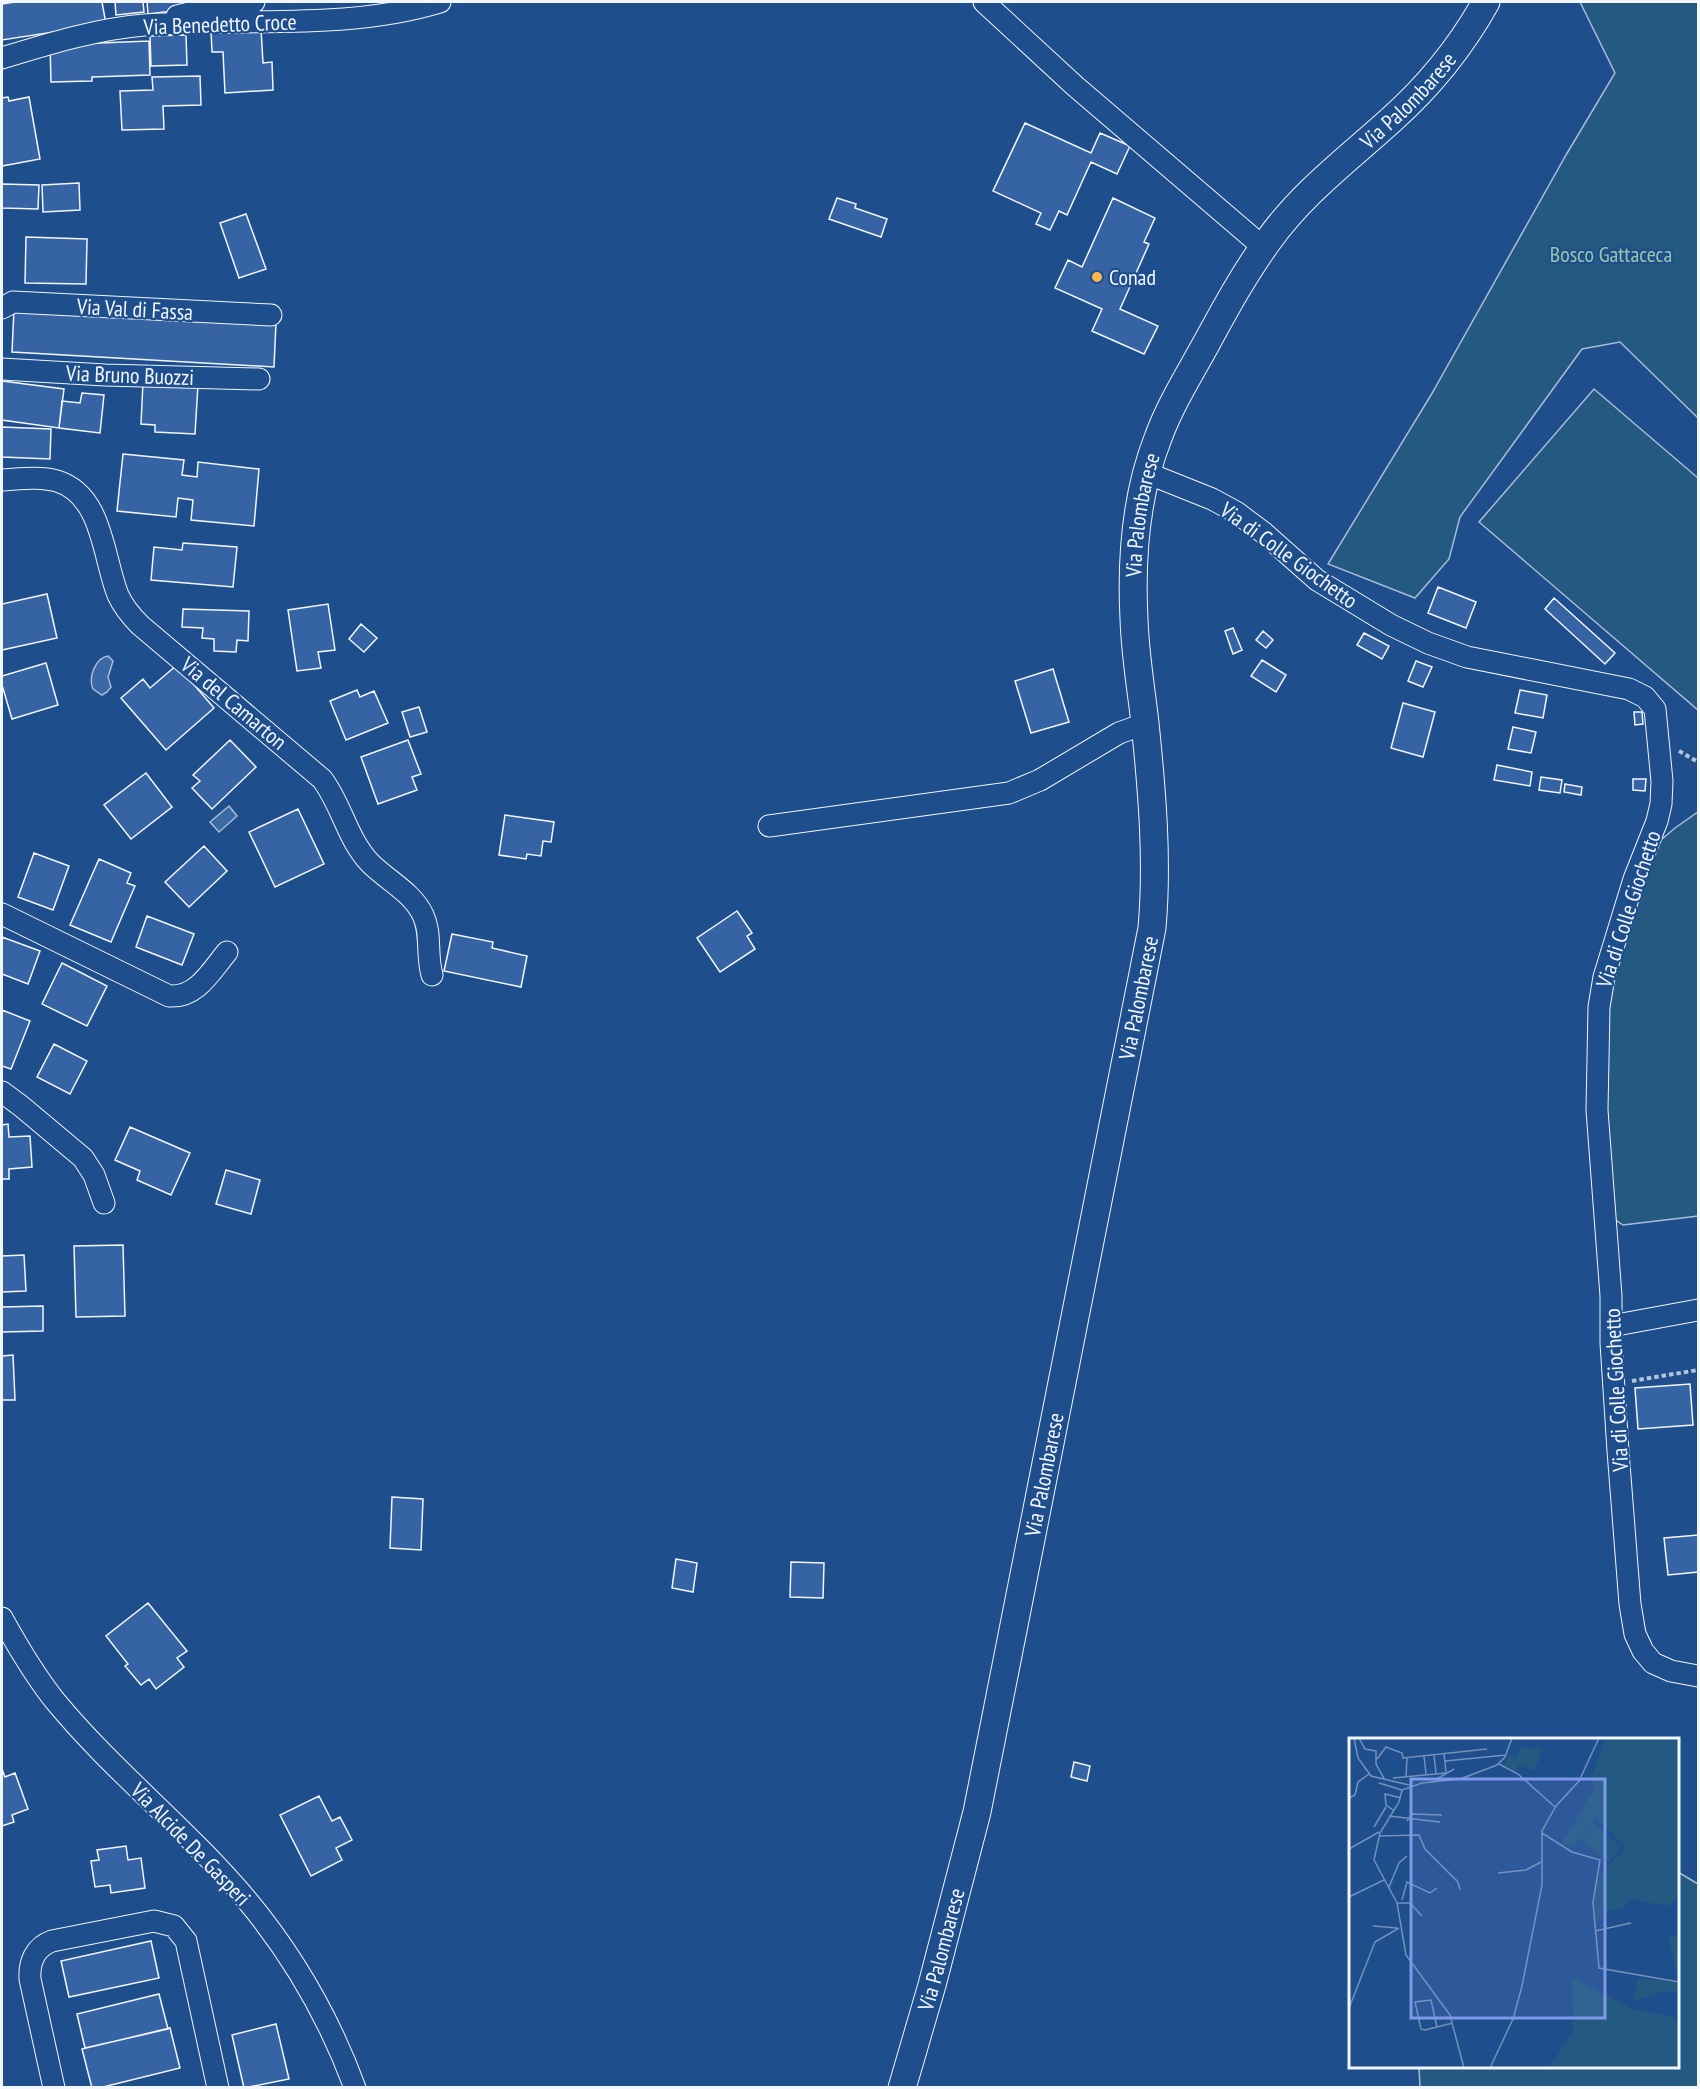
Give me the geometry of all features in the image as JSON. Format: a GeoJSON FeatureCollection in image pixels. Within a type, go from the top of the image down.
{"type":"FeatureCollection","features":[{"type":"Feature","properties":{"kind":"main road","name":"Via Palombarese"},"geometry":{"type":"LineString","coordinates":[[902,2088],[977,1812],[1147,960],[1152,927],[1155,871],[1145,726],[1134,632],[1133,574],[1137,530],[1147,473],[1157,438],[1169,411],[1221,316],[1263,247],[1311,191],[1413,98],[1460,41],[1486,2]]}},
{"type":"Feature","properties":{"kind":"street"},"geometry":{"type":"LineString","coordinates":[[144,25],[218,6],[254,2]]}},
{"type":"Feature","properties":{"kind":"street","name":"Via Benedetto Croce"},"geometry":{"type":"LineString","coordinates":[[2,57],[68,39],[144,25],[337,19],[394,13],[440,2]]}},
{"type":"Feature","properties":{"kind":"street"},"geometry":{"type":"LineString","coordinates":[[984,2],[1075,86],[1263,247]]}},
{"type":"Feature","properties":{"kind":"street","name":"Via Val di Fassa"},"geometry":{"type":"LineString","coordinates":[[2,308],[13,302],[271,315]]}},
{"type":"Feature","properties":{"kind":"street","name":"Via Bruno Buozzi"},"geometry":{"type":"LineString","coordinates":[[2,369],[105,375],[260,379]]}},
{"type":"Feature","properties":{"kind":"street","name":"Via di Colle Giochetto"},"geometry":{"type":"LineString","coordinates":[[1147,473],[1212,499],[1236,512],[1264,533],[1317,580],[1382,620],[1421,640],[1467,657],[1625,688],[1640,694],[1654,706],[1661,763],[1661,804],[1607,967],[1599,1007],[1597,1110],[1611,1288],[1614,1383],[1630,1604],[1635,1634],[1647,1658],[1658,1666],[1698,1676]]}},
{"type":"Feature","properties":{"kind":"street","name":"Via del Camarton"},"geometry":{"type":"LineString","coordinates":[[2,480],[39,478],[57,481],[71,488],[82,498],[96,522],[113,581],[129,614],[322,779],[338,803],[350,833],[362,853],[371,864],[410,896],[421,911],[428,928],[428,957],[432,975]]}},
{"type":"Feature","properties":{"kind":"street"},"geometry":{"type":"LineString","coordinates":[[769,826],[980,798],[1016,791],[1040,780],[1119,733],[1145,726]]}},
{"type":"Feature","properties":{"kind":"street"},"geometry":{"type":"LineString","coordinates":[[2,914],[169,996],[181,996],[192,992],[227,952]]}},
{"type":"Feature","properties":{"kind":"street"},"geometry":{"type":"LineString","coordinates":[[2,1092],[83,1158],[94,1175],[104,1203]]}},
{"type":"Feature","properties":{"kind":"street"},"geometry":{"type":"LineString","coordinates":[[1611,1326],[1698,1310]]}},
{"type":"Feature","properties":{"kind":"street","name":"Via Alcide De Gasperi"},"geometry":{"type":"LineString","coordinates":[[2,1618],[39,1679],[64,1711],[225,1875],[256,1912],[302,1977],[340,2051],[355,2088]]}},
{"type":"Feature","properties":{"kind":"street"},"geometry":{"type":"LineString","coordinates":[[54,2088],[30,1979],[31,1962],[34,1955],[40,1948],[52,1941],[154,1921],[174,1926],[186,1941],[218,2088]]}},
{"type":"Feature","properties":{"kind":"path"},"geometry":{"type":"LineString","coordinates":[[1614,1383],[1698,1371]]}},
{"type":"Feature","properties":{"kind":"green space","name":"Bosco Gattaceca"},"geometry":{"type":"Polygon","coordinates":[[[1580,2],[1698,2],[1698,418],[1620,342],[1582,349],[1460,517],[1449,559],[1415,598],[1328,564],[1431,395],[1566,155],[1615,73],[1580,2]]]}},
{"type":"Feature","properties":{"kind":"green space"},"geometry":{"type":"Polygon","coordinates":[[[1594,389],[1698,478],[1698,710],[1479,522],[1594,389]]]}},
{"type":"Feature","properties":{"kind":"green space"},"geometry":{"type":"Polygon","coordinates":[[[1698,812],[1698,1216],[1623,1225],[1604,1212],[1595,996],[1648,851],[1698,812]]]}},
{"type":"Feature","properties":{"kind":"green space"},"geometry":{"type":"Polygon","coordinates":[[[1679,1873],[1698,1884],[1698,2087],[1420,2087],[1419,2068],[1679,2068],[1679,1873]]]}},
{"type":"Feature","properties":{"kind":"shaded area"},"geometry":{"type":"Polygon","coordinates":[[[108,656],[113,661],[108,677],[111,687],[102,695],[93,689],[91,679],[96,664],[108,656]]]}},
{"type":"Feature","properties":{"kind":"shaded area"},"geometry":{"type":"Polygon","coordinates":[[[229,806],[237,816],[219,832],[210,822],[229,806]]]}},
{"type":"Feature","properties":{"kind":"building"},"geometry":{"type":"Polygon","coordinates":[[[102,2],[106,24],[2,40],[2,4],[102,2]]]}},
{"type":"Feature","properties":{"kind":"building"},"geometry":{"type":"Polygon","coordinates":[[[115,2],[143,2],[144,12],[116,15],[115,2]]]}},
{"type":"Feature","properties":{"kind":"building"},"geometry":{"type":"Polygon","coordinates":[[[147,2],[197,2],[198,8],[148,14],[147,2]]]}},
{"type":"Feature","properties":{"kind":"building"},"geometry":{"type":"Polygon","coordinates":[[[261,29],[263,63],[272,62],[273,90],[225,93],[223,52],[212,52],[211,31],[261,29]]]}},
{"type":"Feature","properties":{"kind":"building"},"geometry":{"type":"Polygon","coordinates":[[[186,35],[187,65],[151,66],[150,36],[186,35]]]}},
{"type":"Feature","properties":{"kind":"building"},"geometry":{"type":"Polygon","coordinates":[[[149,41],[150,75],[92,77],[92,81],[51,82],[50,45],[149,41]]]}},
{"type":"Feature","properties":{"kind":"building"},"geometry":{"type":"Polygon","coordinates":[[[200,76],[201,105],[163,106],[164,129],[122,130],[120,91],[153,90],[152,77],[200,76]]]}},
{"type":"Feature","properties":{"kind":"building"},"geometry":{"type":"Polygon","coordinates":[[[8,97],[9,101],[29,97],[40,159],[2,166],[2,98],[8,97]]]}},
{"type":"Feature","properties":{"kind":"building"},"geometry":{"type":"Polygon","coordinates":[[[1025,123],[1091,153],[1100,133],[1130,146],[1117,174],[1091,162],[1067,215],[1059,211],[1050,230],[1036,224],[1041,213],[993,191],[1025,123]]]}},
{"type":"Feature","properties":{"kind":"building"},"geometry":{"type":"Polygon","coordinates":[[[79,183],[80,210],[43,212],[42,185],[79,183]]]}},
{"type":"Feature","properties":{"kind":"building"},"geometry":{"type":"Polygon","coordinates":[[[2,184],[39,185],[38,209],[2,208],[2,184]]]}},
{"type":"Feature","properties":{"kind":"building"},"geometry":{"type":"Polygon","coordinates":[[[837,198],[856,204],[855,208],[887,219],[881,237],[829,219],[837,198]]]}},
{"type":"Feature","properties":{"kind":"building","name":"Conad"},"geometry":{"type":"Polygon","coordinates":[[[1113,198],[1155,218],[1144,242],[1149,244],[1120,309],[1158,326],[1144,354],[1092,331],[1102,309],[1055,288],[1068,260],[1082,267],[1113,198]]]}},
{"type":"Feature","properties":{"kind":"building"},"geometry":{"type":"Polygon","coordinates":[[[246,214],[266,269],[239,278],[220,223],[246,214]]]}},
{"type":"Feature","properties":{"kind":"building"},"geometry":{"type":"Polygon","coordinates":[[[26,237],[87,239],[86,284],[25,283],[26,237]]]}},
{"type":"Feature","properties":{"kind":"building"},"geometry":{"type":"Polygon","coordinates":[[[14,309],[276,323],[274,367],[12,352],[14,309]]]}},
{"type":"Feature","properties":{"kind":"building"},"geometry":{"type":"Polygon","coordinates":[[[2,381],[64,389],[59,428],[2,420],[2,381]]]}},
{"type":"Feature","properties":{"kind":"building"},"geometry":{"type":"Polygon","coordinates":[[[143,382],[198,385],[195,434],[155,432],[155,425],[141,424],[143,382]]]}},
{"type":"Feature","properties":{"kind":"building"},"geometry":{"type":"Polygon","coordinates":[[[82,393],[104,395],[100,433],[59,428],[62,401],[80,403],[82,393]]]}},
{"type":"Feature","properties":{"kind":"building"},"geometry":{"type":"Polygon","coordinates":[[[2,427],[51,429],[50,459],[2,457],[2,427]]]}},
{"type":"Feature","properties":{"kind":"building"},"geometry":{"type":"Polygon","coordinates":[[[123,454],[184,460],[182,475],[197,477],[198,462],[259,469],[254,526],[191,520],[193,500],[178,498],[176,517],[117,511],[123,454]]]}},
{"type":"Feature","properties":{"kind":"building"},"geometry":{"type":"Polygon","coordinates":[[[183,543],[237,547],[233,587],[151,580],[154,547],[182,550],[183,543]]]}},
{"type":"Feature","properties":{"kind":"building"},"geometry":{"type":"Polygon","coordinates":[[[1438,587],[1476,602],[1466,628],[1428,613],[1438,587]]]}},
{"type":"Feature","properties":{"kind":"building"},"geometry":{"type":"Polygon","coordinates":[[[47,594],[57,638],[2,650],[2,604],[47,594]]]}},
{"type":"Feature","properties":{"kind":"building"},"geometry":{"type":"Polygon","coordinates":[[[1554,598],[1615,653],[1605,664],[1545,609],[1554,598]]]}},
{"type":"Feature","properties":{"kind":"building"},"geometry":{"type":"Polygon","coordinates":[[[328,604],[335,650],[318,652],[321,668],[297,671],[288,610],[328,604]]]}},
{"type":"Feature","properties":{"kind":"building"},"geometry":{"type":"Polygon","coordinates":[[[183,609],[249,611],[248,641],[237,640],[236,652],[214,651],[214,639],[202,638],[203,628],[182,627],[183,609]]]}},
{"type":"Feature","properties":{"kind":"building"},"geometry":{"type":"Polygon","coordinates":[[[361,624],[377,638],[364,652],[349,639],[361,624]]]}},
{"type":"Feature","properties":{"kind":"building"},"geometry":{"type":"Polygon","coordinates":[[[1233,628],[1242,650],[1233,654],[1225,631],[1233,628]]]}},
{"type":"Feature","properties":{"kind":"building"},"geometry":{"type":"Polygon","coordinates":[[[1263,631],[1273,640],[1266,648],[1256,640],[1263,631]]]}},
{"type":"Feature","properties":{"kind":"building"},"geometry":{"type":"Polygon","coordinates":[[[1364,633],[1389,646],[1382,659],[1357,645],[1364,633]]]}},
{"type":"Feature","properties":{"kind":"building"},"geometry":{"type":"Polygon","coordinates":[[[1262,660],[1286,675],[1276,692],[1251,676],[1262,660]]]}},
{"type":"Feature","properties":{"kind":"building"},"geometry":{"type":"Polygon","coordinates":[[[1416,661],[1432,667],[1423,687],[1408,681],[1416,661]]]}},
{"type":"Feature","properties":{"kind":"building"},"geometry":{"type":"Polygon","coordinates":[[[46,663],[58,705],[12,719],[2,685],[2,676],[46,663]]]}},
{"type":"Feature","properties":{"kind":"building"},"geometry":{"type":"Polygon","coordinates":[[[177,665],[214,708],[166,750],[121,698],[143,679],[150,688],[177,665]]]}},
{"type":"Feature","properties":{"kind":"building"},"geometry":{"type":"Polygon","coordinates":[[[1053,669],[1069,722],[1031,733],[1015,681],[1053,669]]]}},
{"type":"Feature","properties":{"kind":"building"},"geometry":{"type":"Polygon","coordinates":[[[357,690],[360,697],[374,691],[388,723],[346,740],[330,701],[357,690]]]}},
{"type":"Feature","properties":{"kind":"building"},"geometry":{"type":"Polygon","coordinates":[[[1520,690],[1547,695],[1543,718],[1515,713],[1520,690]]]}},
{"type":"Feature","properties":{"kind":"building"},"geometry":{"type":"Polygon","coordinates":[[[1403,703],[1435,712],[1423,757],[1391,748],[1403,703]]]}},
{"type":"Feature","properties":{"kind":"building"},"geometry":{"type":"Polygon","coordinates":[[[419,707],[427,732],[410,737],[402,712],[419,707]]]}},
{"type":"Feature","properties":{"kind":"building"},"geometry":{"type":"Polygon","coordinates":[[[1634,712],[1642,712],[1643,724],[1635,725],[1634,712]]]}},
{"type":"Feature","properties":{"kind":"building"},"geometry":{"type":"Polygon","coordinates":[[[1513,727],[1536,732],[1531,753],[1508,749],[1513,727]]]}},
{"type":"Feature","properties":{"kind":"building"},"geometry":{"type":"Polygon","coordinates":[[[230,740],[256,767],[212,809],[192,788],[200,781],[193,775],[230,740]]]}},
{"type":"Feature","properties":{"kind":"building"},"geometry":{"type":"Polygon","coordinates":[[[408,740],[421,774],[412,777],[417,790],[378,804],[361,757],[408,740]]]}},
{"type":"Feature","properties":{"kind":"building"},"geometry":{"type":"Polygon","coordinates":[[[1497,765],[1532,772],[1530,786],[1494,780],[1497,765]]]}},
{"type":"Feature","properties":{"kind":"building"},"geometry":{"type":"Polygon","coordinates":[[[146,773],[172,807],[131,839],[104,805],[146,773]]]}},
{"type":"Feature","properties":{"kind":"building"},"geometry":{"type":"Polygon","coordinates":[[[1541,777],[1562,780],[1560,793],[1539,790],[1541,777]]]}},
{"type":"Feature","properties":{"kind":"building"},"geometry":{"type":"Polygon","coordinates":[[[1633,779],[1646,779],[1645,791],[1633,790],[1633,779]]]}},
{"type":"Feature","properties":{"kind":"building"},"geometry":{"type":"Polygon","coordinates":[[[1565,784],[1582,787],[1581,795],[1564,792],[1565,784]]]}},
{"type":"Feature","properties":{"kind":"building"},"geometry":{"type":"Polygon","coordinates":[[[298,809],[324,864],[275,887],[249,832],[298,809]]]}},
{"type":"Feature","properties":{"kind":"building"},"geometry":{"type":"Polygon","coordinates":[[[505,815],[554,822],[551,842],[543,841],[541,856],[527,854],[526,859],[499,855],[505,815]]]}},
{"type":"Feature","properties":{"kind":"building"},"geometry":{"type":"Polygon","coordinates":[[[204,846],[227,871],[189,907],[165,882],[204,846]]]}},
{"type":"Feature","properties":{"kind":"building"},"geometry":{"type":"Polygon","coordinates":[[[34,853],[69,866],[53,910],[18,897],[34,853]]]}},
{"type":"Feature","properties":{"kind":"building"},"geometry":{"type":"Polygon","coordinates":[[[99,859],[131,873],[127,883],[135,886],[111,942],[70,925],[99,859]]]}},
{"type":"Feature","properties":{"kind":"building"},"geometry":{"type":"Polygon","coordinates":[[[737,911],[752,933],[747,936],[755,949],[720,972],[697,938],[737,911]]]}},
{"type":"Feature","properties":{"kind":"building"},"geometry":{"type":"Polygon","coordinates":[[[147,916],[194,934],[182,965],[136,947],[147,916]]]}},
{"type":"Feature","properties":{"kind":"building"},"geometry":{"type":"Polygon","coordinates":[[[452,934],[493,942],[492,948],[527,956],[521,987],[444,971],[452,934]]]}},
{"type":"Feature","properties":{"kind":"building"},"geometry":{"type":"Polygon","coordinates":[[[2,937],[40,951],[28,984],[2,974],[2,937]]]}},
{"type":"Feature","properties":{"kind":"building"},"geometry":{"type":"Polygon","coordinates":[[[62,963],[107,986],[87,1026],[42,1004],[62,963]]]}},
{"type":"Feature","properties":{"kind":"building"},"geometry":{"type":"Polygon","coordinates":[[[2,1010],[30,1021],[11,1069],[2,1066],[2,1010]]]}},
{"type":"Feature","properties":{"kind":"building"},"geometry":{"type":"Polygon","coordinates":[[[54,1044],[87,1061],[70,1094],[37,1077],[54,1044]]]}},
{"type":"Feature","properties":{"kind":"building"},"geometry":{"type":"Polygon","coordinates":[[[8,1124],[9,1137],[30,1136],[32,1167],[9,1169],[9,1179],[2,1179],[2,1125],[8,1124]]]}},
{"type":"Feature","properties":{"kind":"building"},"geometry":{"type":"Polygon","coordinates":[[[130,1127],[190,1153],[171,1195],[137,1180],[140,1171],[115,1160],[130,1127]]]}},
{"type":"Feature","properties":{"kind":"building"},"geometry":{"type":"Polygon","coordinates":[[[226,1170],[260,1180],[251,1214],[216,1204],[226,1170]]]}},
{"type":"Feature","properties":{"kind":"building"},"geometry":{"type":"Polygon","coordinates":[[[123,1245],[125,1316],[76,1317],[74,1246],[123,1245]]]}},
{"type":"Feature","properties":{"kind":"building"},"geometry":{"type":"Polygon","coordinates":[[[24,1255],[26,1291],[2,1292],[2,1256],[24,1255]]]}},
{"type":"Feature","properties":{"kind":"building"},"geometry":{"type":"Polygon","coordinates":[[[43,1306],[43,1331],[2,1332],[2,1307],[43,1306]]]}},
{"type":"Feature","properties":{"kind":"building"},"geometry":{"type":"Polygon","coordinates":[[[13,1355],[15,1400],[2,1400],[2,1356],[13,1355]]]}},
{"type":"Feature","properties":{"kind":"building"},"geometry":{"type":"Polygon","coordinates":[[[1690,1384],[1693,1425],[1638,1429],[1635,1388],[1690,1384]]]}},
{"type":"Feature","properties":{"kind":"building"},"geometry":{"type":"Polygon","coordinates":[[[392,1497],[423,1499],[421,1550],[390,1548],[392,1497]]]}},
{"type":"Feature","properties":{"kind":"building"},"geometry":{"type":"Polygon","coordinates":[[[1698,1535],[1698,1572],[1668,1575],[1664,1538],[1698,1535]]]}},
{"type":"Feature","properties":{"kind":"building"},"geometry":{"type":"Polygon","coordinates":[[[676,1559],[697,1563],[693,1592],[672,1588],[676,1559]]]}},
{"type":"Feature","properties":{"kind":"building"},"geometry":{"type":"Polygon","coordinates":[[[791,1562],[824,1563],[823,1598],[790,1597],[791,1562]]]}},
{"type":"Feature","properties":{"kind":"building"},"geometry":{"type":"Polygon","coordinates":[[[148,1603],[187,1651],[177,1658],[184,1667],[156,1689],[149,1679],[141,1685],[125,1666],[128,1664],[106,1636],[148,1603]]]}},
{"type":"Feature","properties":{"kind":"building"},"geometry":{"type":"Polygon","coordinates":[[[1074,1762],[1090,1766],[1087,1781],[1071,1777],[1074,1762]]]}},
{"type":"Feature","properties":{"kind":"building"},"geometry":{"type":"Polygon","coordinates":[[[2,1769],[5,1777],[15,1773],[28,1809],[12,1815],[14,1822],[2,1826],[2,1769]]]}},
{"type":"Feature","properties":{"kind":"building"},"geometry":{"type":"Polygon","coordinates":[[[319,1796],[332,1821],[340,1817],[352,1840],[336,1848],[342,1860],[311,1876],[280,1815],[319,1796]]]}},
{"type":"Feature","properties":{"kind":"building"},"geometry":{"type":"Polygon","coordinates":[[[126,1846],[128,1860],[141,1858],[145,1888],[111,1893],[110,1885],[95,1887],[91,1861],[99,1860],[97,1850],[126,1846]]]}},
{"type":"Feature","properties":{"kind":"building"},"geometry":{"type":"Polygon","coordinates":[[[151,1941],[159,1978],[69,1997],[61,1961],[151,1941]]]}},
{"type":"Feature","properties":{"kind":"building"},"geometry":{"type":"Polygon","coordinates":[[[159,1994],[168,2029],[85,2048],[77,2014],[159,1994]]]}},
{"type":"Feature","properties":{"kind":"building"},"geometry":{"type":"Polygon","coordinates":[[[276,2024],[289,2079],[244,2088],[232,2035],[276,2024]]]}},
{"type":"Feature","properties":{"kind":"building"},"geometry":{"type":"Polygon","coordinates":[[[170,2028],[180,2068],[92,2088],[82,2049],[170,2028]]]}},
{"type":"Feature","properties":{"kind":"place","name":"Conad"},"geometry":{"type":"Point","coordinates":[1097,277]}}]}
